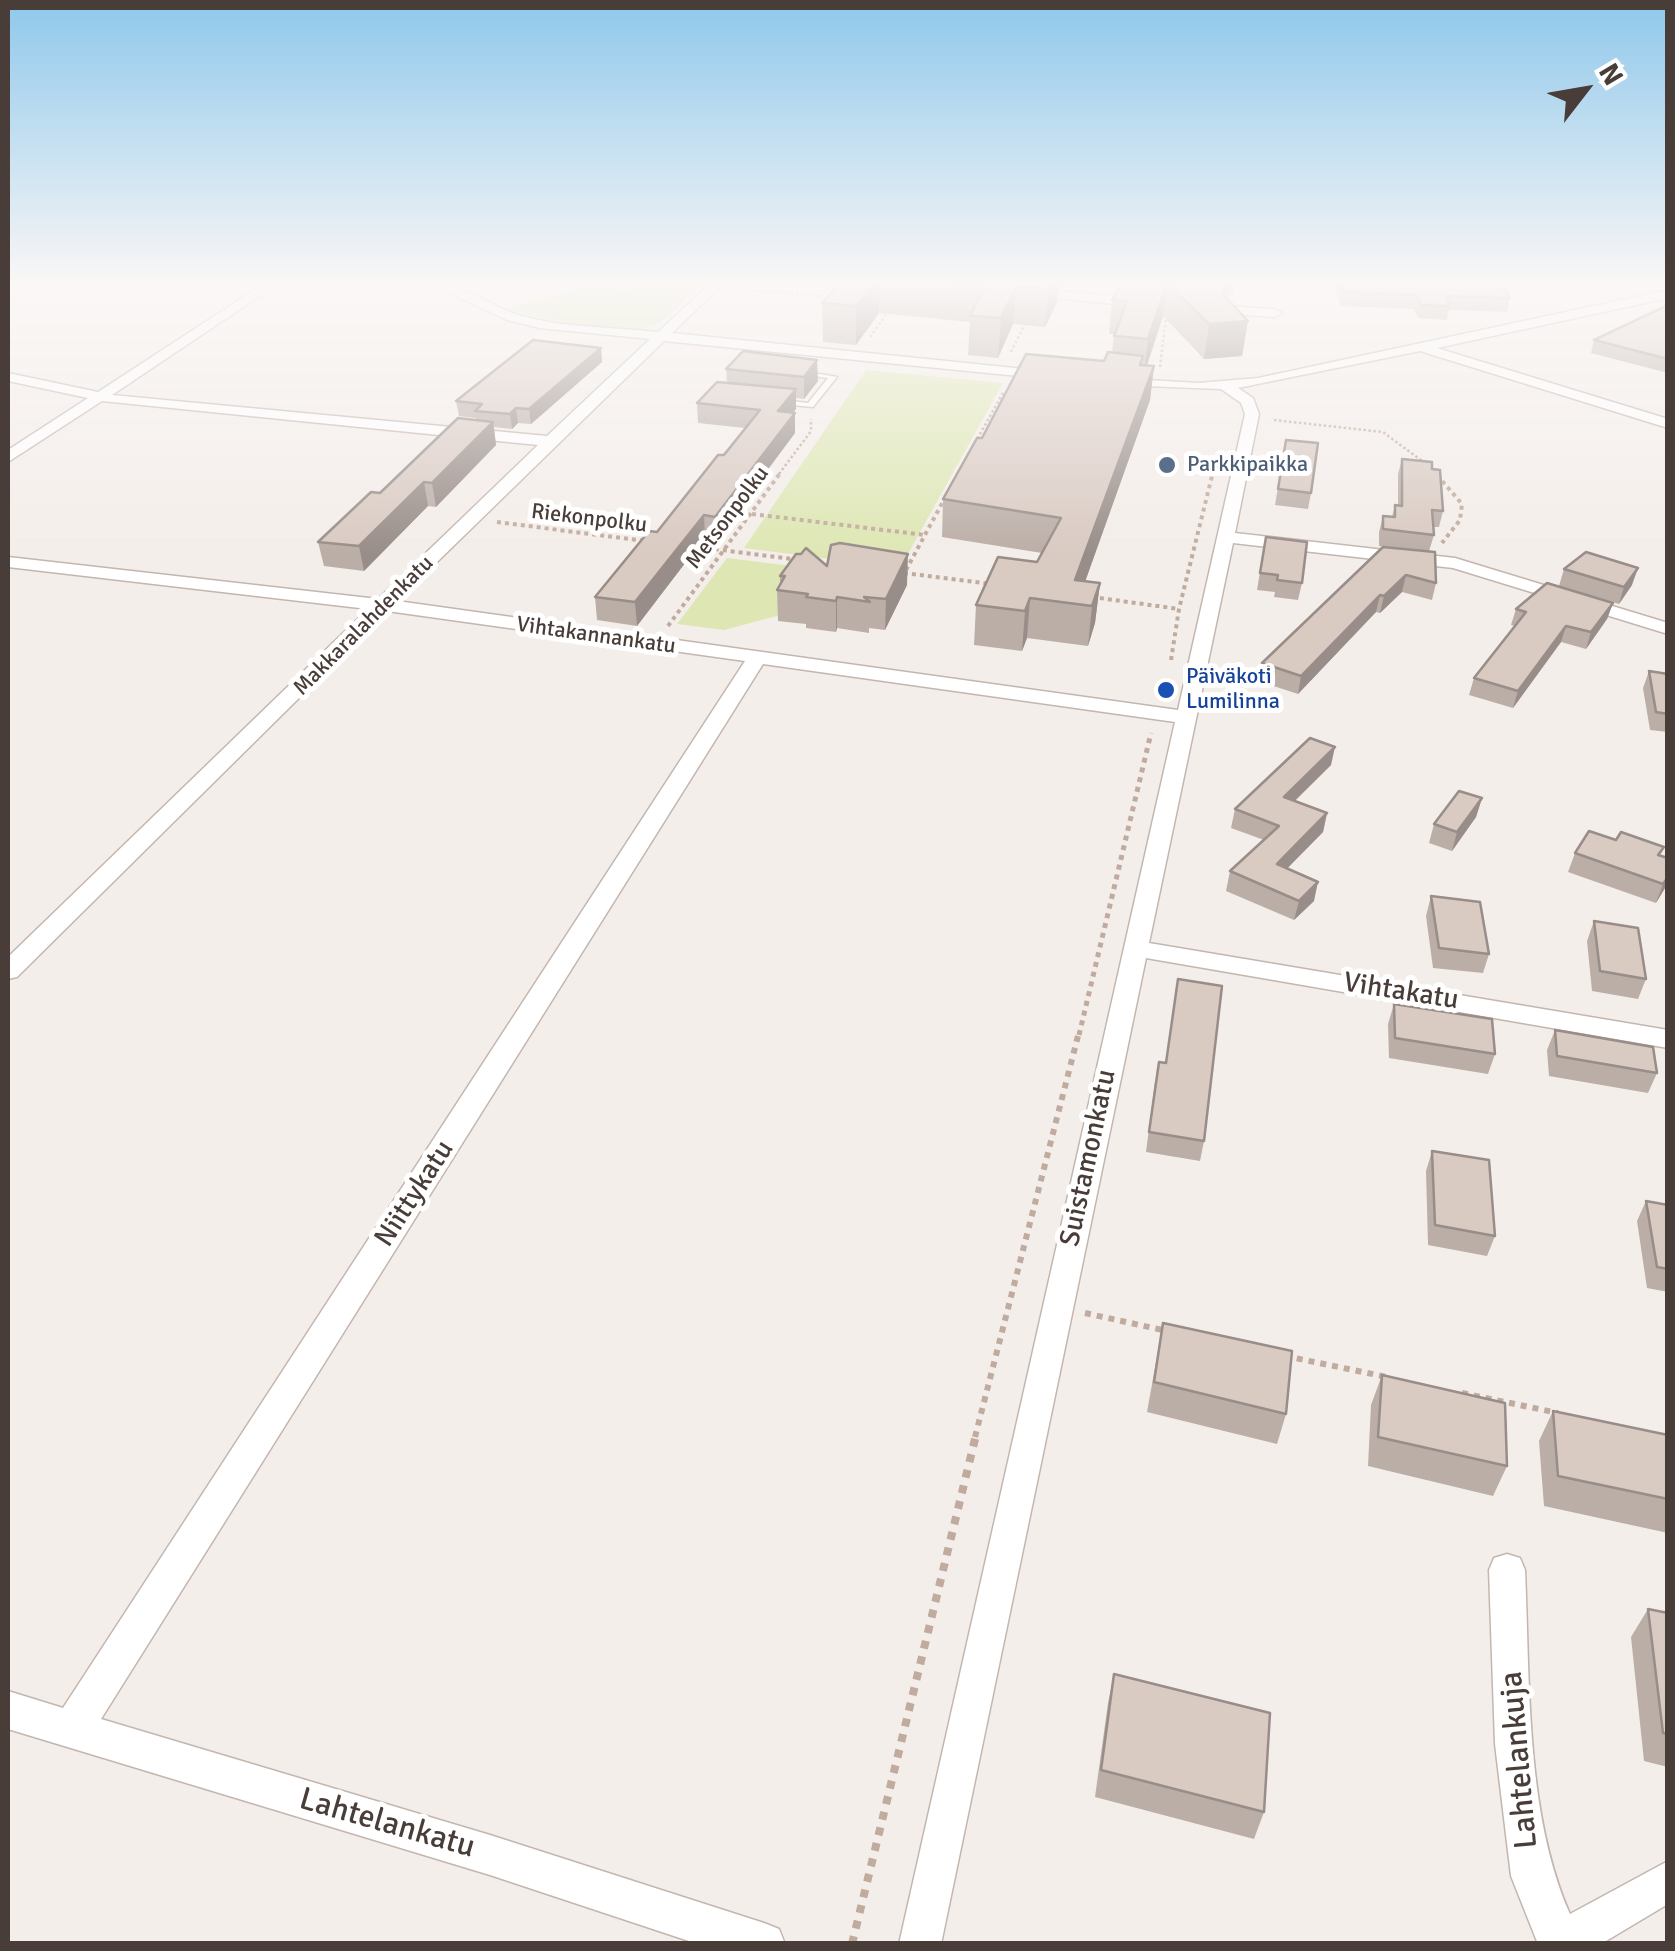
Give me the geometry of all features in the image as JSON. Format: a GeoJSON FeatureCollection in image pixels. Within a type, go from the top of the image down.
{"type":"FeatureCollection","features":[{"type":"Feature","properties":{"kind":"street"},"geometry":{"type":"LineString","coordinates":[[8,457],[139,372]]}},
{"type":"Feature","properties":{"kind":"street","name":"Makkaralahdenkatu"},"geometry":{"type":"LineString","coordinates":[[8,971],[623,372]]}},
{"type":"Feature","properties":{"kind":"street"},"geometry":{"type":"LineString","coordinates":[[983,372],[1059,376]]}},
{"type":"Feature","properties":{"kind":"street"},"geometry":{"type":"LineString","coordinates":[[1097,379],[1225,386],[1295,372]]}},
{"type":"Feature","properties":{"kind":"street"},"geometry":{"type":"LineString","coordinates":[[1501,372],[1668,424]]}},
{"type":"Feature","properties":{"kind":"street"},"geometry":{"type":"LineString","coordinates":[[8,377],[100,398],[549,441]]}},
{"type":"Feature","properties":{"kind":"street"},"geometry":{"type":"LineString","coordinates":[[1225,386],[1248,401],[1251,418]]}},
{"type":"Feature","properties":{"kind":"street","name":"Suistamonkatu"},"geometry":{"type":"LineString","coordinates":[[920,1944],[1251,418]]}},
{"type":"Feature","properties":{"kind":"street"},"geometry":{"type":"LineString","coordinates":[[1223,536],[1433,560],[1497,574],[1668,629]]}},
{"type":"Feature","properties":{"kind":"street","name":"Vihtakannankatu"},"geometry":{"type":"LineString","coordinates":[[8,562],[384,605],[1184,717]]}},
{"type":"Feature","properties":{"kind":"street","name":"Niittykatu"},"geometry":{"type":"LineString","coordinates":[[72,1729],[757,658]]}},
{"type":"Feature","properties":{"kind":"street","name":"Vihtakatu"},"geometry":{"type":"LineString","coordinates":[[1134,948],[1668,1038]]}},
{"type":"Feature","properties":{"kind":"street","name":"Lahtelankuja"},"geometry":{"type":"LineString","coordinates":[[1507,1570],[1514,1744],[1532,1876],[1560,1943]]}},
{"type":"Feature","properties":{"kind":"street","name":"Lahtelankatu"},"geometry":{"type":"LineString","coordinates":[[8,1710],[490,1854],[764,1944]]}},
{"type":"Feature","properties":{"kind":"street"},"geometry":{"type":"LineString","coordinates":[[1560,1943],[1668,1881]]}},
{"type":"Feature","properties":{"kind":"lane"},"geometry":{"type":"LineString","coordinates":[[771,401],[810,405],[833,377],[796,373]]}},
{"type":"Feature","properties":{"kind":"path"},"geometry":{"type":"LineString","coordinates":[[972,448],[1007,372]]}},
{"type":"Feature","properties":{"kind":"path"},"geometry":{"type":"LineString","coordinates":[[1156,385],[1159,372]]}},
{"type":"Feature","properties":{"kind":"path","name":"Metsonpolku"},"geometry":{"type":"LineString","coordinates":[[654,644],[811,431],[810,405]]}},
{"type":"Feature","properties":{"kind":"path"},"geometry":{"type":"LineString","coordinates":[[1251,418],[1370,429],[1399,441],[1447,484],[1462,504],[1460,520],[1433,560]]}},
{"type":"Feature","properties":{"kind":"path"},"geometry":{"type":"LineString","coordinates":[[852,1944],[978,1421],[1101,948],[1154,712],[1166,690],[1179,609],[1218,448]]}},
{"type":"Feature","properties":{"kind":"path"},"geometry":{"type":"LineString","coordinates":[[954,483],[905,573],[1004,586]]}},
{"type":"Feature","properties":{"kind":"path","name":"Riekonpolku"},"geometry":{"type":"LineString","coordinates":[[507,508],[492,522],[644,541]]}},
{"type":"Feature","properties":{"kind":"path"},"geometry":{"type":"LineString","coordinates":[[752,514],[925,536]]}},
{"type":"Feature","properties":{"kind":"path","name":"Riekonpolku"},"geometry":{"type":"LineString","coordinates":[[682,545],[812,562]]}},
{"type":"Feature","properties":{"kind":"path"},"geometry":{"type":"LineString","coordinates":[[1083,596],[1179,609]]}},
{"type":"Feature","properties":{"kind":"path"},"geometry":{"type":"LineString","coordinates":[[1058,1307],[1169,1331]]}},
{"type":"Feature","properties":{"kind":"path"},"geometry":{"type":"LineString","coordinates":[[1266,1352],[1400,1380]]}},
{"type":"Feature","properties":{"kind":"path"},"geometry":{"type":"LineString","coordinates":[[1458,1392],[1572,1416]]}},
{"type":"Feature","properties":{"kind":"green space"},"geometry":{"type":"Polygon","coordinates":[[[865,372],[1003,383],[900,568],[744,548],[865,372]]]}},
{"type":"Feature","properties":{"kind":"green space"},"geometry":{"type":"Polygon","coordinates":[[[727,558],[792,566],[803,609],[724,630],[677,624],[727,558]]]}},
{"type":"Feature","properties":{"kind":"building"},"geometry":{"type":"Polygon","coordinates":[[[493,372],[573,372],[529,409],[516,408],[510,414],[475,411],[482,404],[456,401],[493,372]]]}},
{"type":"Feature","properties":{"kind":"building"},"geometry":{"type":"Polygon","coordinates":[[[756,372],[808,372],[804,377],[756,372]]]}},
{"type":"Feature","properties":{"kind":"building"},"geometry":{"type":"Polygon","coordinates":[[[1017,372],[1152,372],[1075,580],[1100,583],[1092,606],[1030,598],[1025,611],[976,605],[998,557],[1037,562],[1061,518],[943,499],[977,438],[982,438],[1017,372]]]}},
{"type":"Feature","properties":{"kind":"building"},"geometry":{"type":"Polygon","coordinates":[[[717,382],[796,389],[778,411],[795,413],[715,517],[704,515],[635,602],[595,597],[649,531],[657,532],[718,455],[724,455],[760,410],[697,403],[717,382]]]}},
{"type":"Feature","properties":{"kind":"building"},"geometry":{"type":"Polygon","coordinates":[[[458,418],[493,422],[432,483],[424,482],[359,546],[318,542],[371,492],[380,493],[458,418]]]}},
{"type":"Feature","properties":{"kind":"building"},"geometry":{"type":"Polygon","coordinates":[[[1286,440],[1318,443],[1311,493],[1278,489],[1286,440]]]}},
{"type":"Feature","properties":{"kind":"building"},"geometry":{"type":"Polygon","coordinates":[[[1402,459],[1432,462],[1432,469],[1440,470],[1443,511],[1432,510],[1434,535],[1383,529],[1383,516],[1395,517],[1395,505],[1402,506],[1402,459]]]}},
{"type":"Feature","properties":{"kind":"building"},"geometry":{"type":"Polygon","coordinates":[[[1266,537],[1307,542],[1302,583],[1260,573],[1266,537]]]}},
{"type":"Feature","properties":{"kind":"building"},"geometry":{"type":"Polygon","coordinates":[[[840,543],[908,554],[886,599],[864,597],[870,602],[837,597],[836,601],[777,590],[785,576],[780,576],[796,554],[806,548],[827,566],[831,545],[840,543]]]}},
{"type":"Feature","properties":{"kind":"building"},"geometry":{"type":"Polygon","coordinates":[[[1383,547],[1435,552],[1436,583],[1406,575],[1384,596],[1380,595],[1301,676],[1262,663],[1383,547]]]}},
{"type":"Feature","properties":{"kind":"building"},"geometry":{"type":"Polygon","coordinates":[[[1586,552],[1638,568],[1624,587],[1564,569],[1586,552]]]}},
{"type":"Feature","properties":{"kind":"building"},"geometry":{"type":"Polygon","coordinates":[[[1547,583],[1613,603],[1591,632],[1566,626],[1518,691],[1474,678],[1526,612],[1516,609],[1547,583]]]}},
{"type":"Feature","properties":{"kind":"building"},"geometry":{"type":"Polygon","coordinates":[[[1649,671],[1668,674],[1668,714],[1656,712],[1649,671]]]}},
{"type":"Feature","properties":{"kind":"building"},"geometry":{"type":"Polygon","coordinates":[[[1310,738],[1335,747],[1284,797],[1327,813],[1277,864],[1318,882],[1299,901],[1230,871],[1279,826],[1235,809],[1310,738]]]}},
{"type":"Feature","properties":{"kind":"building"},"geometry":{"type":"Polygon","coordinates":[[[1459,791],[1482,798],[1457,832],[1434,824],[1459,791]]]}},
{"type":"Feature","properties":{"kind":"building"},"geometry":{"type":"Polygon","coordinates":[[[1589,831],[1616,840],[1621,832],[1664,847],[1658,855],[1668,858],[1668,877],[1663,884],[1575,853],[1589,831]]]}},
{"type":"Feature","properties":{"kind":"building"},"geometry":{"type":"Polygon","coordinates":[[[1431,896],[1480,902],[1489,954],[1439,948],[1431,896]]]}},
{"type":"Feature","properties":{"kind":"building"},"geometry":{"type":"Polygon","coordinates":[[[1594,921],[1638,928],[1646,979],[1600,971],[1594,921]]]}},
{"type":"Feature","properties":{"kind":"building"},"geometry":{"type":"Polygon","coordinates":[[[1178,979],[1222,986],[1204,1141],[1149,1132],[1159,1062],[1166,1063],[1178,979]]]}},
{"type":"Feature","properties":{"kind":"building"},"geometry":{"type":"Polygon","coordinates":[[[1394,1004],[1492,1019],[1495,1054],[1395,1038],[1394,1004]]]}},
{"type":"Feature","properties":{"kind":"building"},"geometry":{"type":"Polygon","coordinates":[[[1555,1030],[1653,1047],[1657,1073],[1557,1056],[1555,1030]]]}},
{"type":"Feature","properties":{"kind":"building"},"geometry":{"type":"Polygon","coordinates":[[[1432,1151],[1489,1160],[1495,1236],[1435,1225],[1432,1151]]]}},
{"type":"Feature","properties":{"kind":"building"},"geometry":{"type":"Polygon","coordinates":[[[1646,1201],[1668,1205],[1668,1269],[1657,1267],[1646,1201]]]}},
{"type":"Feature","properties":{"kind":"building"},"geometry":{"type":"Polygon","coordinates":[[[1163,1323],[1292,1351],[1286,1414],[1154,1382],[1163,1323]]]}},
{"type":"Feature","properties":{"kind":"building"},"geometry":{"type":"Polygon","coordinates":[[[1382,1375],[1505,1403],[1507,1466],[1378,1437],[1382,1375]]]}},
{"type":"Feature","properties":{"kind":"building"},"geometry":{"type":"Polygon","coordinates":[[[1553,1411],[1668,1435],[1668,1499],[1558,1476],[1553,1411]]]}},
{"type":"Feature","properties":{"kind":"building"},"geometry":{"type":"Polygon","coordinates":[[[1648,1609],[1668,1613],[1668,1734],[1663,1733],[1648,1609]]]}},
{"type":"Feature","properties":{"kind":"building"},"geometry":{"type":"Polygon","coordinates":[[[1114,1674],[1270,1713],[1264,1812],[1101,1770],[1114,1674]]]}},
{"type":"Feature","properties":{"kind":"place","name":"Parkkipaikka"},"geometry":{"type":"Point","coordinates":[1167,465]}},
{"type":"Feature","properties":{"kind":"place","name":"Päiväkoti Lumilinna"},"geometry":{"type":"Point","coordinates":[1166,690]}}]}
